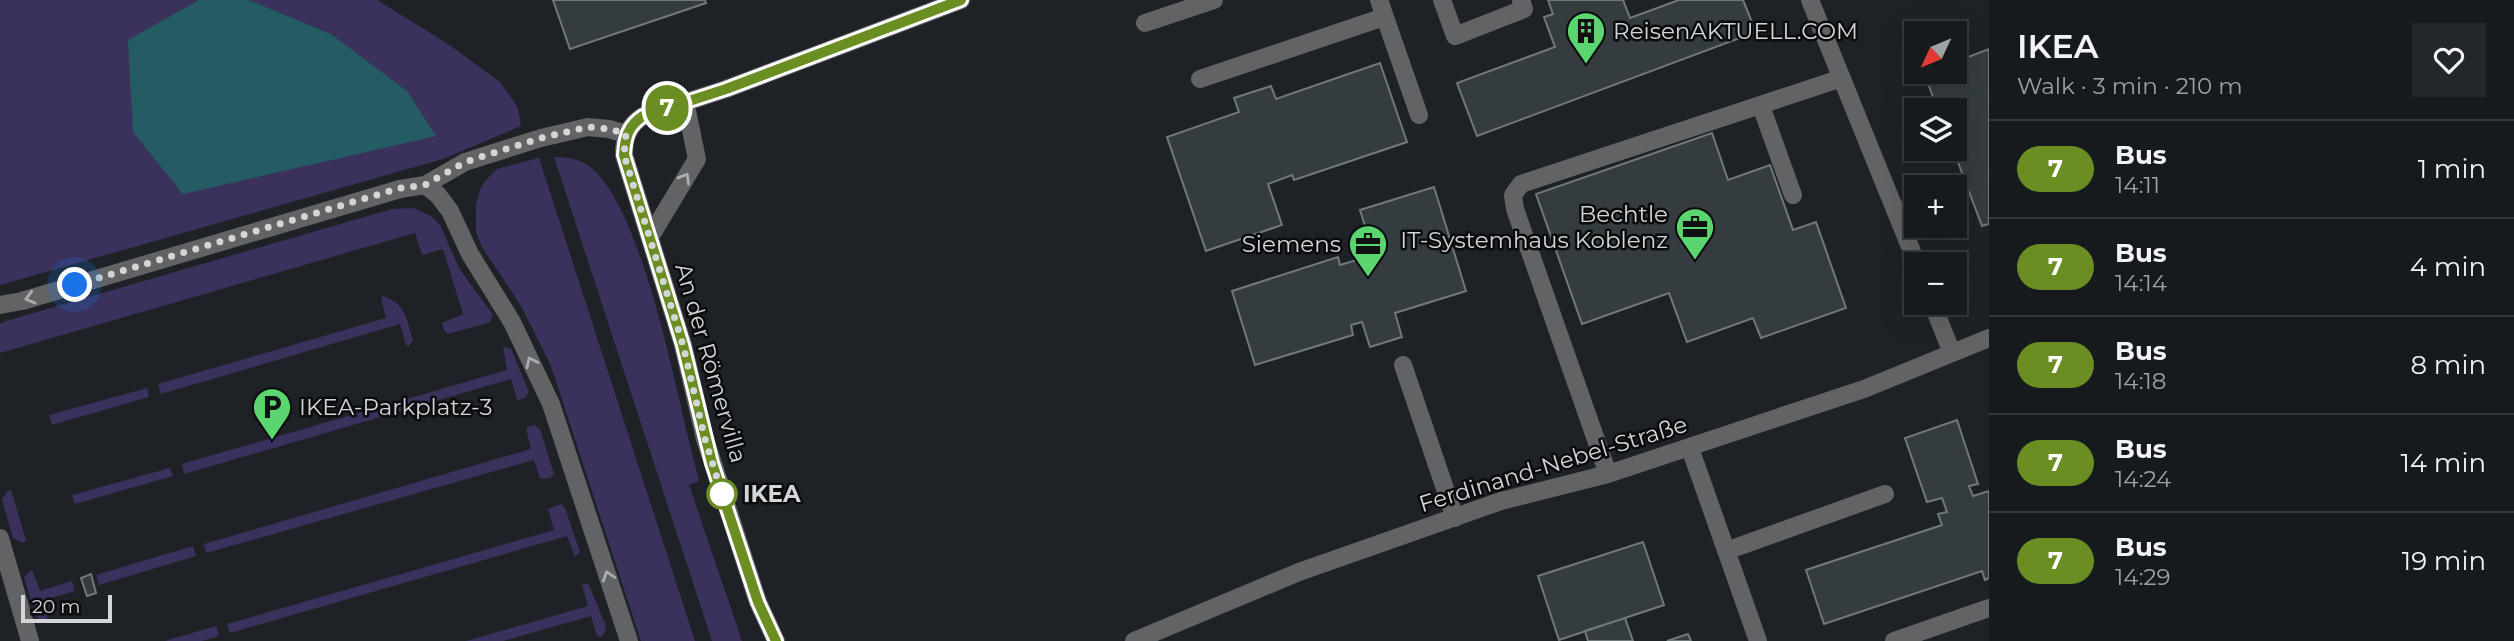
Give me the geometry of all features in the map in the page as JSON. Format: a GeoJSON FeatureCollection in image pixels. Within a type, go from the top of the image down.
{"type":"FeatureCollection","features":[{"type":"Feature","properties":{"kind":"street"},"geometry":{"type":"LineString","coordinates":[[0,305],[35,297],[400,188],[425,185],[465,162],[541,138],[588,127],[626,134],[633,123],[643,116],[726,89],[961,0]]}},
{"type":"Feature","properties":{"kind":"street"},"geometry":{"type":"LineString","coordinates":[[1145,23],[1214,0]]}},
{"type":"Feature","properties":{"kind":"street"},"geometry":{"type":"LineString","coordinates":[[1442,0],[1455,36],[1524,9],[1521,0]]}},
{"type":"Feature","properties":{"kind":"street"},"geometry":{"type":"LineString","coordinates":[[1810,0],[1912,252]]}},
{"type":"Feature","properties":{"kind":"street"},"geometry":{"type":"LineString","coordinates":[[1200,79],[1381,8],[1419,115]]}},
{"type":"Feature","properties":{"kind":"street"},"geometry":{"type":"LineString","coordinates":[[1608,474],[1515,209],[1513,195],[1521,184],[1842,78]]}},
{"type":"Feature","properties":{"kind":"street"},"geometry":{"type":"LineString","coordinates":[[650,236],[697,159],[685,101]]}},
{"type":"Feature","properties":{"kind":"street"},"geometry":{"type":"LineString","coordinates":[[1761,106],[1793,195]]}},
{"type":"Feature","properties":{"kind":"street","name":"An der Römervilla"},"geometry":{"type":"LineString","coordinates":[[626,134],[624,155],[683,345],[709,451],[758,602],[776,641]]}},
{"type":"Feature","properties":{"kind":"street"},"geometry":{"type":"LineString","coordinates":[[425,185],[438,195],[450,211],[470,254],[512,322],[551,404],[629,641]]}},
{"type":"Feature","properties":{"kind":"street"},"geometry":{"type":"LineString","coordinates":[[1937,315],[1952,353]]}},
{"type":"Feature","properties":{"kind":"street","name":"Ferdinand-Nebel-Straße"},"geometry":{"type":"LineString","coordinates":[[1134,641],[1266,584],[1501,501],[1608,474],[1864,389],[1989,338]]}},
{"type":"Feature","properties":{"kind":"street"},"geometry":{"type":"LineString","coordinates":[[1403,365],[1455,518]]}},
{"type":"Feature","properties":{"kind":"street"},"geometry":{"type":"LineString","coordinates":[[1690,448],[1758,641]]}},
{"type":"Feature","properties":{"kind":"street"},"geometry":{"type":"LineString","coordinates":[[1726,551],[1885,494]]}},
{"type":"Feature","properties":{"kind":"street"},"geometry":{"type":"LineString","coordinates":[[0,538],[30,641]]}},
{"type":"Feature","properties":{"kind":"street"},"geometry":{"type":"LineString","coordinates":[[1894,641],[1989,608]]}},
{"type":"Feature","properties":{"kind":"shaded area"},"geometry":{"type":"Polygon","coordinates":[[[0,0],[199,0],[128,41],[407,91],[331,34],[249,0],[377,0],[448,44],[501,83],[518,108],[521,126],[443,159],[0,285],[0,0]]]}},
{"type":"Feature","properties":{"kind":"shaded area"},"geometry":{"type":"Polygon","coordinates":[[[554,157],[573,159],[589,166],[608,188],[626,220],[655,303],[699,481],[689,485],[742,641],[712,641],[554,157]]]}},
{"type":"Feature","properties":{"kind":"shaded area"},"geometry":{"type":"Polygon","coordinates":[[[539,158],[695,641],[641,641],[551,366],[521,306],[482,247],[476,232],[476,204],[481,187],[489,177],[497,169],[539,158]]]}},
{"type":"Feature","properties":{"kind":"shaded area"},"geometry":{"type":"Polygon","coordinates":[[[413,208],[431,216],[440,225],[459,268],[493,315],[490,322],[448,334],[443,329],[442,323],[463,314],[443,249],[422,255],[415,233],[0,353],[0,324],[6,321],[392,209],[413,208]]]}},
{"type":"Feature","properties":{"kind":"shaded area"},"geometry":{"type":"Polygon","coordinates":[[[383,296],[397,304],[404,313],[413,340],[409,346],[406,345],[400,324],[161,394],[158,384],[386,318],[381,298],[383,296]]]}},
{"type":"Feature","properties":{"kind":"shaded area"},"geometry":{"type":"Polygon","coordinates":[[[503,347],[511,349],[529,392],[525,398],[517,400],[511,379],[184,474],[182,464],[507,370],[503,347]]]}},
{"type":"Feature","properties":{"kind":"shaded area"},"geometry":{"type":"Polygon","coordinates":[[[147,388],[149,397],[52,425],[49,415],[147,388]]]}},
{"type":"Feature","properties":{"kind":"shaded area"},"geometry":{"type":"Polygon","coordinates":[[[534,425],[540,429],[554,474],[550,478],[540,479],[534,460],[206,553],[204,544],[531,449],[526,428],[534,425]]]}},
{"type":"Feature","properties":{"kind":"shaded area"},"geometry":{"type":"Polygon","coordinates":[[[170,468],[173,476],[75,504],[72,495],[170,468]]]}},
{"type":"Feature","properties":{"kind":"shaded area"},"geometry":{"type":"Polygon","coordinates":[[[11,490],[26,540],[23,543],[13,538],[2,500],[7,491],[11,490]]]}},
{"type":"Feature","properties":{"kind":"shaded area"},"geometry":{"type":"Polygon","coordinates":[[[561,504],[565,508],[580,552],[575,557],[567,536],[230,633],[227,624],[554,530],[548,509],[561,504]]]}},
{"type":"Feature","properties":{"kind":"shaded area"},"geometry":{"type":"Polygon","coordinates":[[[193,546],[196,556],[99,585],[96,575],[193,546]]]}},
{"type":"Feature","properties":{"kind":"shaded area"},"geometry":{"type":"Polygon","coordinates":[[[32,570],[40,591],[72,581],[75,591],[43,600],[48,621],[45,623],[36,617],[24,577],[32,570]]]}},
{"type":"Feature","properties":{"kind":"shaded area"},"geometry":{"type":"Polygon","coordinates":[[[588,583],[606,626],[600,637],[597,636],[591,616],[503,641],[466,641],[588,606],[582,585],[588,583]]]}},
{"type":"Feature","properties":{"kind":"shaded area"},"geometry":{"type":"Polygon","coordinates":[[[216,626],[219,636],[202,641],[165,641],[216,626]]]}},
{"type":"Feature","properties":{"kind":"water"},"geometry":{"type":"Polygon","coordinates":[[[199,0],[249,0],[331,34],[407,91],[436,136],[183,194],[133,132],[128,40],[199,0]]]}},
{"type":"Feature","properties":{"kind":"building"},"geometry":{"type":"Polygon","coordinates":[[[553,0],[705,0],[706,3],[570,49],[553,0]]]}},
{"type":"Feature","properties":{"kind":"building","name":"ReisenAKTUELL.COM"},"geometry":{"type":"Polygon","coordinates":[[[1548,0],[1623,0],[1630,18],[1679,0],[1743,0],[1756,32],[1477,136],[1457,83],[1555,47],[1544,17],[1553,14],[1548,0]]]}},
{"type":"Feature","properties":{"kind":"building"},"geometry":{"type":"Polygon","coordinates":[[[1989,49],[1989,224],[1982,226],[1967,186],[1967,175],[1963,175],[1958,161],[1967,161],[1967,98],[1933,98],[1928,84],[1967,84],[1967,57],[1989,49]]]}},
{"type":"Feature","properties":{"kind":"building"},"geometry":{"type":"Polygon","coordinates":[[[1380,63],[1407,142],[1294,180],[1292,175],[1268,184],[1282,225],[1206,251],[1167,137],[1239,112],[1234,98],[1271,86],[1276,99],[1380,63]]]}},
{"type":"Feature","properties":{"kind":"building","name":"Bechtle IT-Systemhaus Koblenz"},"geometry":{"type":"Polygon","coordinates":[[[1712,133],[1728,180],[1770,165],[1793,230],[1816,222],[1846,308],[1761,338],[1753,318],[1687,342],[1669,293],[1582,324],[1536,194],[1712,133]]]}},
{"type":"Feature","properties":{"kind":"building","name":"Siemens"},"geometry":{"type":"Polygon","coordinates":[[[1434,187],[1466,291],[1395,313],[1402,337],[1370,347],[1362,322],[1351,325],[1353,335],[1255,365],[1232,291],[1338,257],[1340,265],[1374,255],[1360,210],[1434,187]]]}},
{"type":"Feature","properties":{"kind":"building"},"geometry":{"type":"Polygon","coordinates":[[[1957,420],[1978,484],[1969,486],[1973,496],[1989,491],[1989,578],[1985,580],[1982,571],[1824,624],[1806,570],[1942,525],[1938,514],[1947,512],[1942,498],[1927,502],[1905,438],[1957,420]]]}},
{"type":"Feature","properties":{"kind":"building"},"geometry":{"type":"Polygon","coordinates":[[[1643,542],[1664,605],[1559,640],[1538,576],[1643,542]]]}},
{"type":"Feature","properties":{"kind":"building"},"geometry":{"type":"Polygon","coordinates":[[[91,574],[96,593],[87,596],[81,578],[91,574]]]}},
{"type":"Feature","properties":{"kind":"building"},"geometry":{"type":"Polygon","coordinates":[[[1625,618],[1633,641],[1588,641],[1585,631],[1625,618]]]}},
{"type":"Feature","properties":{"kind":"building"},"geometry":{"type":"Polygon","coordinates":[[[1688,634],[1691,641],[1667,641],[1688,634]]]}},
{"type":"Feature","properties":{"kind":"bus line","name":"7"},"geometry":{"type":"LineString","coordinates":[[776,641],[758,602],[705,439],[683,345],[624,155],[626,134],[633,123],[643,116],[726,89],[961,0]]}},
{"type":"Feature","properties":{"kind":"place","name":"ReisenAKTUELL.COM"},"geometry":{"type":"Point","coordinates":[1586,65]}},
{"type":"Feature","properties":{"kind":"place","name":"Bechtle IT-Systemhaus Koblenz"},"geometry":{"type":"Point","coordinates":[1695,261]}},
{"type":"Feature","properties":{"kind":"place","name":"Siemens"},"geometry":{"type":"Point","coordinates":[1368,278]}},
{"type":"Feature","properties":{"kind":"place","name":"IKEA-Parkplatz-3"},"geometry":{"type":"Point","coordinates":[272,441]}},
{"type":"Feature","properties":{"kind":"place","name":"IKEA"},"geometry":{"type":"Point","coordinates":[722,494]}},
{"type":"Feature","properties":{"kind":"route"},"geometry":{"type":"LineString","coordinates":[[75,285],[400,188],[425,185],[465,162],[541,138],[588,127],[626,134],[624,155],[683,345],[705,439],[722,494]]}}]}
